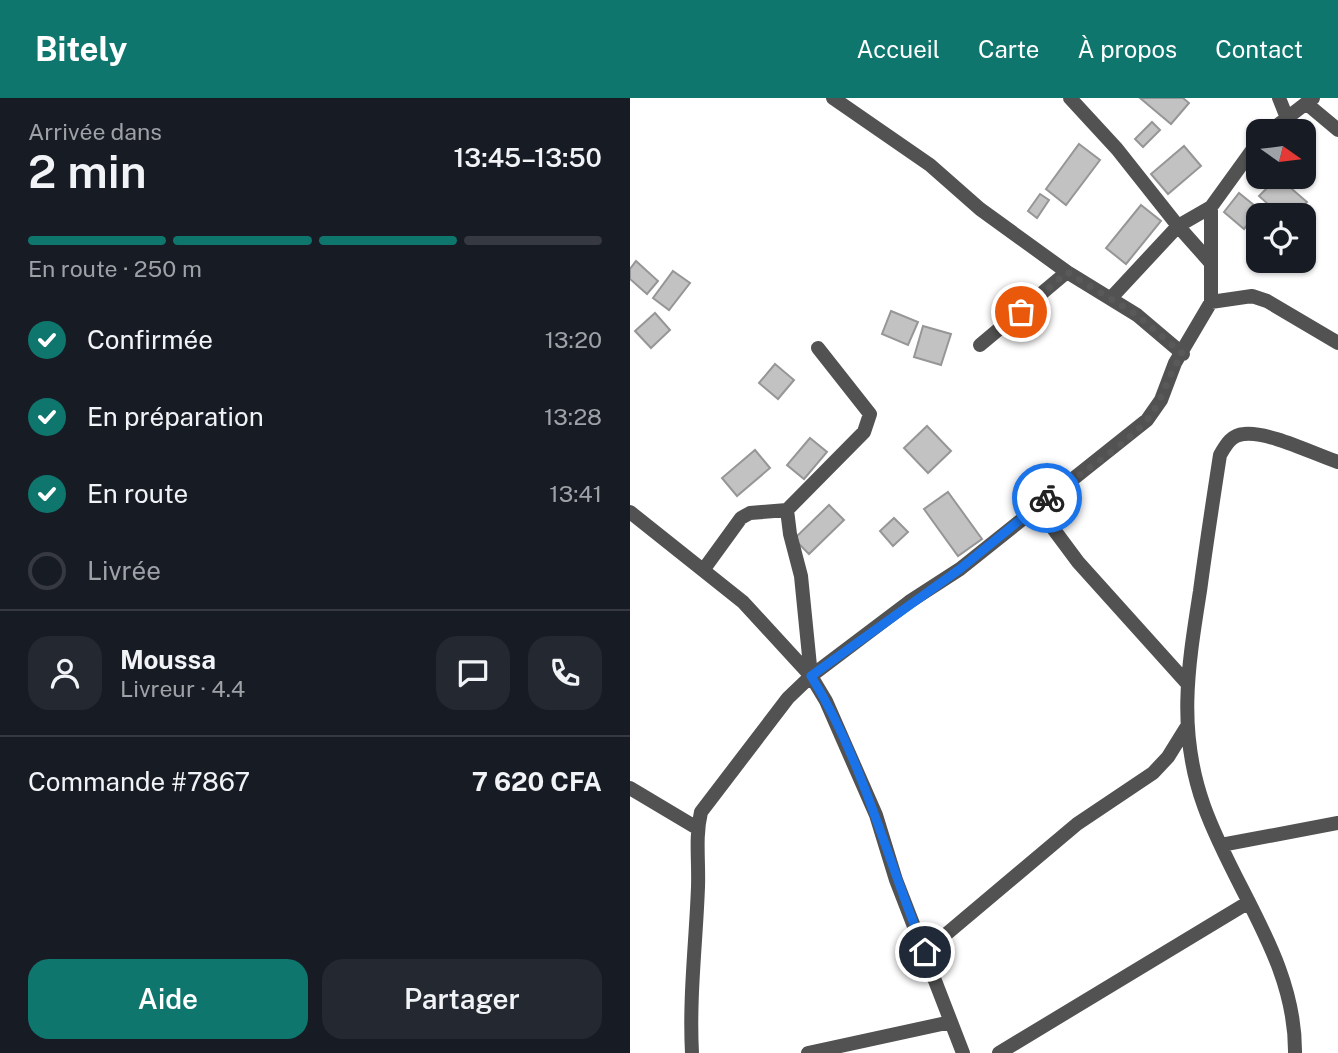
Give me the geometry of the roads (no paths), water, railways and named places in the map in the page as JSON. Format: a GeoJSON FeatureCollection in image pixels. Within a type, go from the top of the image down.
{"type":"FeatureCollection","features":[{"type":"Feature","properties":{"kind":"street"},"geometry":{"type":"LineString","coordinates":[[833,98],[930,165],[980,208],[1067,272],[1137,315],[1183,354]]}},
{"type":"Feature","properties":{"kind":"street"},"geometry":{"type":"LineString","coordinates":[[1070,98],[1117,149],[1210,262]]}},
{"type":"Feature","properties":{"kind":"street"},"geometry":{"type":"LineString","coordinates":[[1279,98],[1287,118],[1310,101],[1338,130]]}},
{"type":"Feature","properties":{"kind":"street"},"geometry":{"type":"LineString","coordinates":[[1111,298],[1178,226],[1211,207],[1229,177],[1246,156]]}},
{"type":"Feature","properties":{"kind":"street"},"geometry":{"type":"LineString","coordinates":[[692,1053],[691,991],[698,884],[697,828],[701,812],[788,698],[811,676],[960,569],[1147,420],[1161,400],[1175,363],[1183,354],[1210,302],[1211,207]]}},
{"type":"Feature","properties":{"kind":"street"},"geometry":{"type":"LineString","coordinates":[[980,345],[1067,272]]}},
{"type":"Feature","properties":{"kind":"street"},"geometry":{"type":"LineString","coordinates":[[1210,302],[1252,296],[1267,301],[1338,344]]}},
{"type":"Feature","properties":{"kind":"street"},"geometry":{"type":"LineString","coordinates":[[704,569],[741,518],[750,513],[787,510],[864,432],[870,414],[818,348]]}},
{"type":"Feature","properties":{"kind":"street"},"geometry":{"type":"LineString","coordinates":[[1295,1053],[1295,1026],[1284,975],[1203,805],[1186,728],[1186,682],[1220,455],[1230,439],[1244,434],[1264,436],[1338,463]]}},
{"type":"Feature","properties":{"kind":"street"},"geometry":{"type":"LineString","coordinates":[[1046,498],[1052,527],[1078,562],[1186,682]]}},
{"type":"Feature","properties":{"kind":"street"},"geometry":{"type":"LineString","coordinates":[[787,510],[801,576],[811,676]]}},
{"type":"Feature","properties":{"kind":"street"},"geometry":{"type":"LineString","coordinates":[[630,512],[743,602],[811,676],[826,701],[876,816],[895,880],[963,1053]]}},
{"type":"Feature","properties":{"kind":"street"},"geometry":{"type":"LineString","coordinates":[[925,952],[1077,824],[1153,773],[1168,757],[1186,728]]}},
{"type":"Feature","properties":{"kind":"street"},"geometry":{"type":"LineString","coordinates":[[630,788],[697,828]]}},
{"type":"Feature","properties":{"kind":"street"},"geometry":{"type":"LineString","coordinates":[[1221,845],[1338,823]]}},
{"type":"Feature","properties":{"kind":"street"},"geometry":{"type":"LineString","coordinates":[[999,1053],[1249,902]]}},
{"type":"Feature","properties":{"kind":"street"},"geometry":{"type":"LineString","coordinates":[[808,1053],[951,1022]]}}]}
